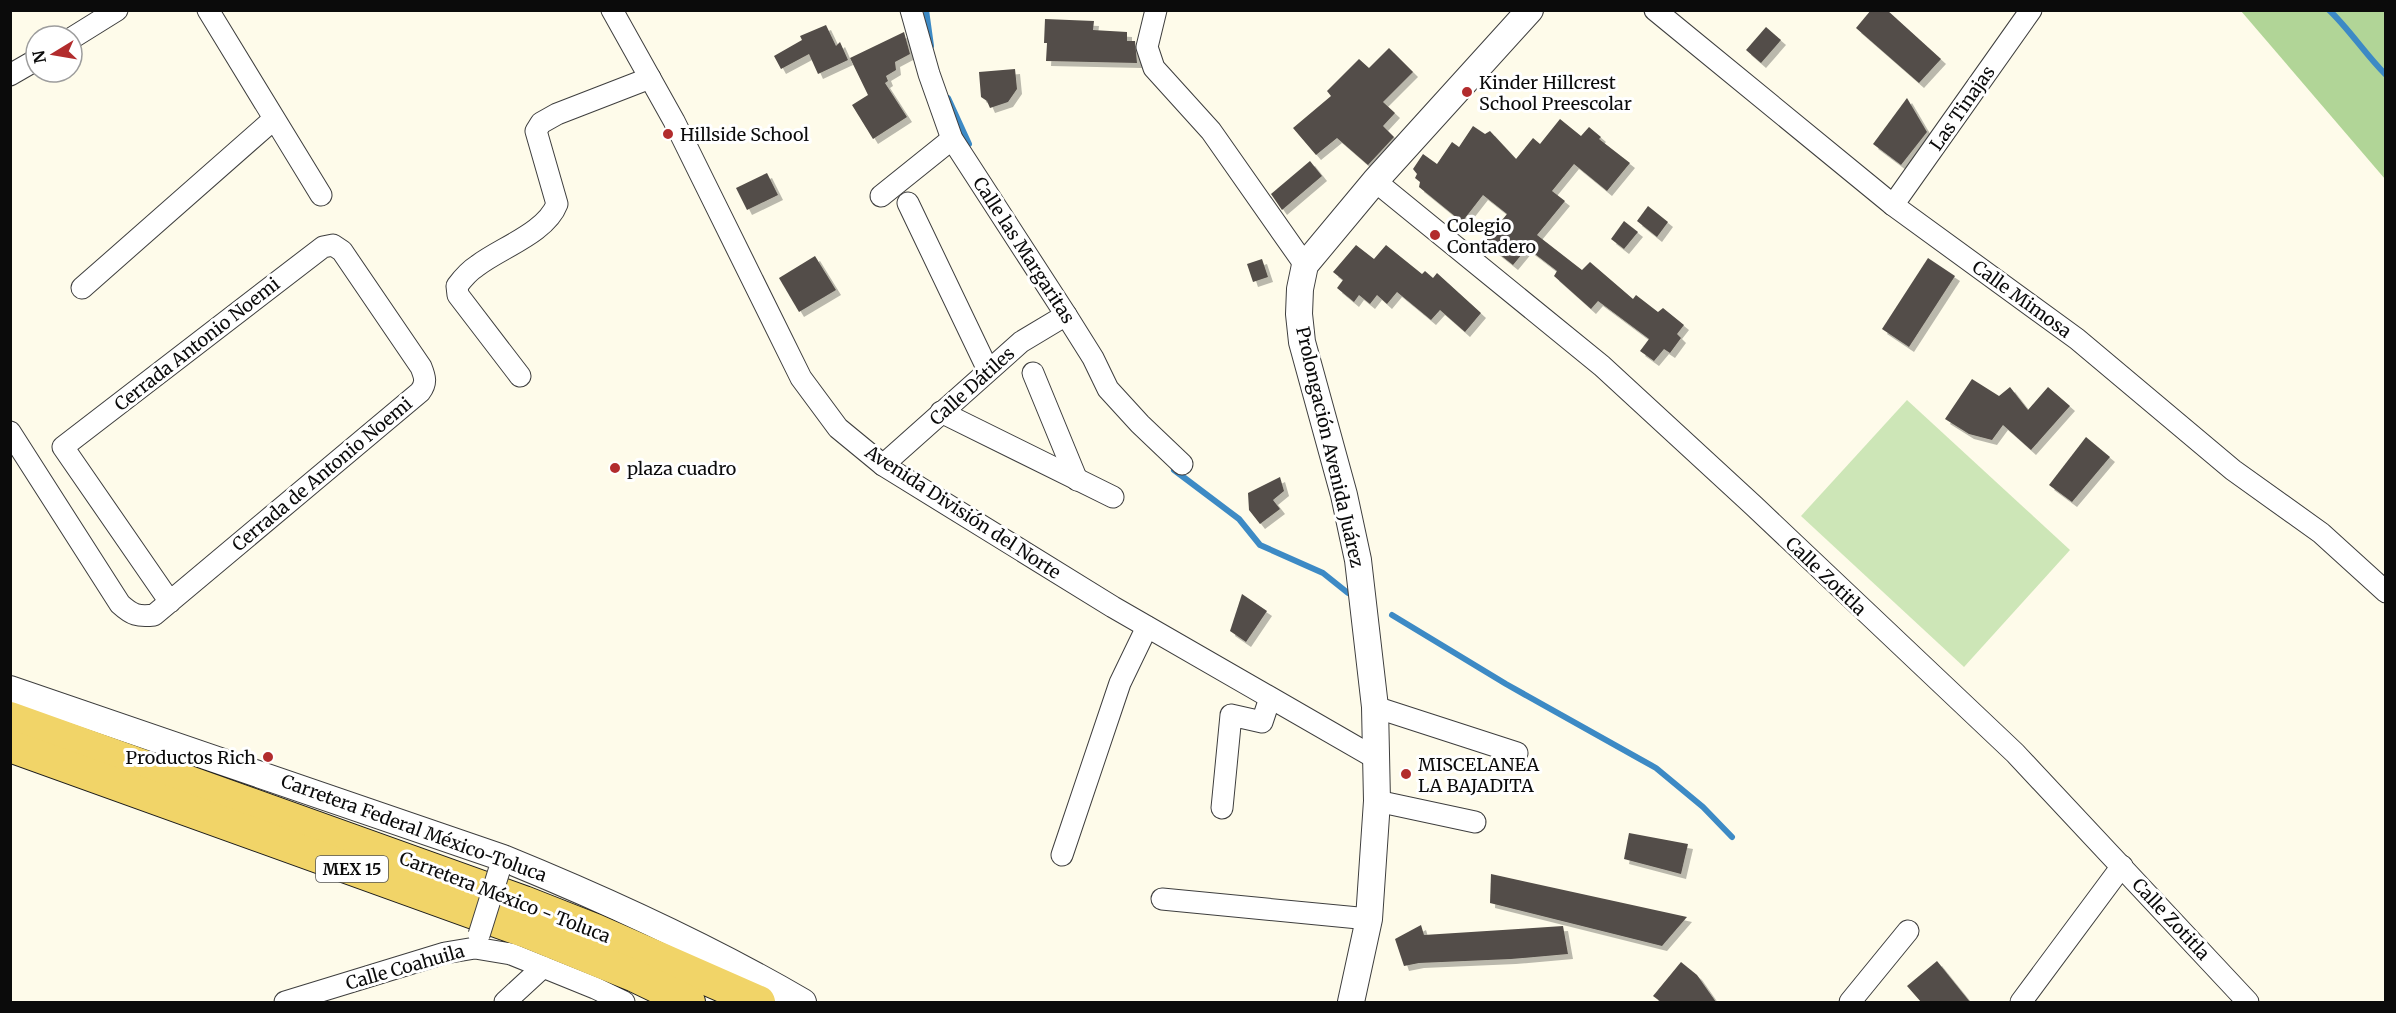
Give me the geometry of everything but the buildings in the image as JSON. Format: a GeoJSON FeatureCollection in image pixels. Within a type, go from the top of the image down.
{"type":"FeatureCollection","features":[{"type":"Feature","properties":{"kind":"main road","name":"Carretera México - Toluca"},"geometry":{"type":"LineString","coordinates":[[10,718],[524,902],[595,930],[759,1002]]}},
{"type":"Feature","properties":{"kind":"main road","name":"Carretera México - Toluca"},"geometry":{"type":"LineString","coordinates":[[10,746],[527,932],[636,976],[689,1002]]}},
{"type":"Feature","properties":{"kind":"street"},"geometry":{"type":"LineString","coordinates":[[84,31],[117,10]]}},
{"type":"Feature","properties":{"kind":"street"},"geometry":{"type":"LineString","coordinates":[[208,10],[321,195]]}},
{"type":"Feature","properties":{"kind":"street","name":"Avenida División del Norte"},"geometry":{"type":"LineString","coordinates":[[612,10],[674,121],[801,378],[838,428],[884,465],[1147,627],[1377,759]]}},
{"type":"Feature","properties":{"kind":"street","name":"Calle las Margaritas"},"geometry":{"type":"LineString","coordinates":[[911,10],[929,74],[952,139],[1093,358],[1108,388],[1140,424],[1182,464]]}},
{"type":"Feature","properties":{"kind":"street"},"geometry":{"type":"LineString","coordinates":[[1156,10],[1147,47],[1154,68],[1211,131],[1305,265]]}},
{"type":"Feature","properties":{"kind":"street","name":"Prolongación Avenida Juárez"},"geometry":{"type":"LineString","coordinates":[[1351,1002],[1377,801],[1375,706],[1358,560],[1344,495],[1302,342],[1299,298],[1305,265],[1375,181],[1530,10]]}},
{"type":"Feature","properties":{"kind":"street","name":"Calle Mimosa"},"geometry":{"type":"LineString","coordinates":[[1655,10],[1893,205],[2077,339],[2233,470],[2321,533],[2385,592]]}},
{"type":"Feature","properties":{"kind":"street","name":"Las Tinajas"},"geometry":{"type":"LineString","coordinates":[[1893,205],[2031,10]]}},
{"type":"Feature","properties":{"kind":"street"},"geometry":{"type":"LineString","coordinates":[[10,75],[24,67]]}},
{"type":"Feature","properties":{"kind":"street"},"geometry":{"type":"LineString","coordinates":[[520,376],[458,295],[457,286],[477,266],[553,215],[557,204],[536,131],[541,123],[556,114],[650,78]]}},
{"type":"Feature","properties":{"kind":"street"},"geometry":{"type":"LineString","coordinates":[[82,288],[274,119]]}},
{"type":"Feature","properties":{"kind":"street"},"geometry":{"type":"LineString","coordinates":[[881,196],[952,139]]}},
{"type":"Feature","properties":{"kind":"street","name":"Calle Zotitla"},"geometry":{"type":"LineString","coordinates":[[1375,181],[1611,374],[2015,753],[2118,873],[2248,1002]]}},
{"type":"Feature","properties":{"kind":"street"},"geometry":{"type":"LineString","coordinates":[[908,203],[988,370]]}},
{"type":"Feature","properties":{"kind":"street","name":"Cerrada Antonio Noemi"},"geometry":{"type":"LineString","coordinates":[[170,602],[63,447],[323,247],[333,245]]}},
{"type":"Feature","properties":{"kind":"street","name":"Cerrada de Antonio Noemi"},"geometry":{"type":"LineString","coordinates":[[10,432],[120,604],[131,614],[140,617],[154,615],[424,386],[426,378],[421,367],[342,251],[333,245]]}},
{"type":"Feature","properties":{"kind":"street","name":"Calle Dátiles"},"geometry":{"type":"LineString","coordinates":[[884,465],[1021,342],[1066,315]]}},
{"type":"Feature","properties":{"kind":"street"},"geometry":{"type":"LineString","coordinates":[[1033,373],[1077,480]]}},
{"type":"Feature","properties":{"kind":"street"},"geometry":{"type":"LineString","coordinates":[[941,412],[1113,497]]}},
{"type":"Feature","properties":{"kind":"street"},"geometry":{"type":"LineString","coordinates":[[1062,855],[1119,683],[1147,627]]}},
{"type":"Feature","properties":{"kind":"street","name":"Carretera Federal México-Toluca"},"geometry":{"type":"LineString","coordinates":[[10,689],[501,864],[577,888],[699,945],[803,1002]]}},
{"type":"Feature","properties":{"kind":"street"},"geometry":{"type":"LineString","coordinates":[[1222,808],[1231,716],[1262,722],[1270,698]]}},
{"type":"Feature","properties":{"kind":"street"},"geometry":{"type":"LineString","coordinates":[[1375,706],[1517,753]]}},
{"type":"Feature","properties":{"kind":"street"},"geometry":{"type":"LineString","coordinates":[[1377,801],[1475,822]]}},
{"type":"Feature","properties":{"kind":"street"},"geometry":{"type":"LineString","coordinates":[[477,941],[501,864]]}},
{"type":"Feature","properties":{"kind":"street"},"geometry":{"type":"LineString","coordinates":[[2021,1002],[2118,873]]}},
{"type":"Feature","properties":{"kind":"street"},"geometry":{"type":"LineString","coordinates":[[1162,899],[1361,918]]}},
{"type":"Feature","properties":{"kind":"street"},"geometry":{"type":"LineString","coordinates":[[1850,1002],[1908,931]]}},
{"type":"Feature","properties":{"kind":"street","name":"Calle Coahuila"},"geometry":{"type":"LineString","coordinates":[[285,1002],[477,941],[624,1002]]}},
{"type":"Feature","properties":{"kind":"street"},"geometry":{"type":"LineString","coordinates":[[505,1002],[543,967]]}},
{"type":"Feature","properties":{"kind":"green space"},"geometry":{"type":"Polygon","coordinates":[[[2241,11],[2384,11],[2386,13],[2385,179],[2241,11]]]}},
{"type":"Feature","properties":{"kind":"green space"},"geometry":{"type":"Polygon","coordinates":[[[1907,400],[2070,550],[1964,667],[1801,516],[1907,400]]]}},
{"type":"Feature","properties":{"kind":"waterway"},"geometry":{"type":"LineString","coordinates":[[926,10],[931,46]]}},
{"type":"Feature","properties":{"kind":"waterway"},"geometry":{"type":"LineString","coordinates":[[2329,10],[2386,75]]}},
{"type":"Feature","properties":{"kind":"waterway"},"geometry":{"type":"LineString","coordinates":[[948,98],[969,144]]}},
{"type":"Feature","properties":{"kind":"waterway"},"geometry":{"type":"LineString","coordinates":[[1174,470],[1239,519],[1260,545],[1323,573],[1348,593]]}},
{"type":"Feature","properties":{"kind":"waterway"},"geometry":{"type":"LineString","coordinates":[[1392,615],[1506,684],[1656,768],[1703,807],[1732,837]]}},
{"type":"Feature","properties":{"kind":"place","name":"Kinder Hillcrest School Preescolar"},"geometry":{"type":"Point","coordinates":[1467,92]}},
{"type":"Feature","properties":{"kind":"place","name":"Hillside School"},"geometry":{"type":"Point","coordinates":[668,134]}},
{"type":"Feature","properties":{"kind":"place","name":"Colegio Contadero"},"geometry":{"type":"Point","coordinates":[1435,235]}},
{"type":"Feature","properties":{"kind":"place","name":"plaza cuadro"},"geometry":{"type":"Point","coordinates":[615,468]}},
{"type":"Feature","properties":{"kind":"place","name":"Productos Rich"},"geometry":{"type":"Point","coordinates":[268,757]}},
{"type":"Feature","properties":{"kind":"place","name":"MISCELANEA LA BAJADITA"},"geometry":{"type":"Point","coordinates":[1406,774]}}]}
